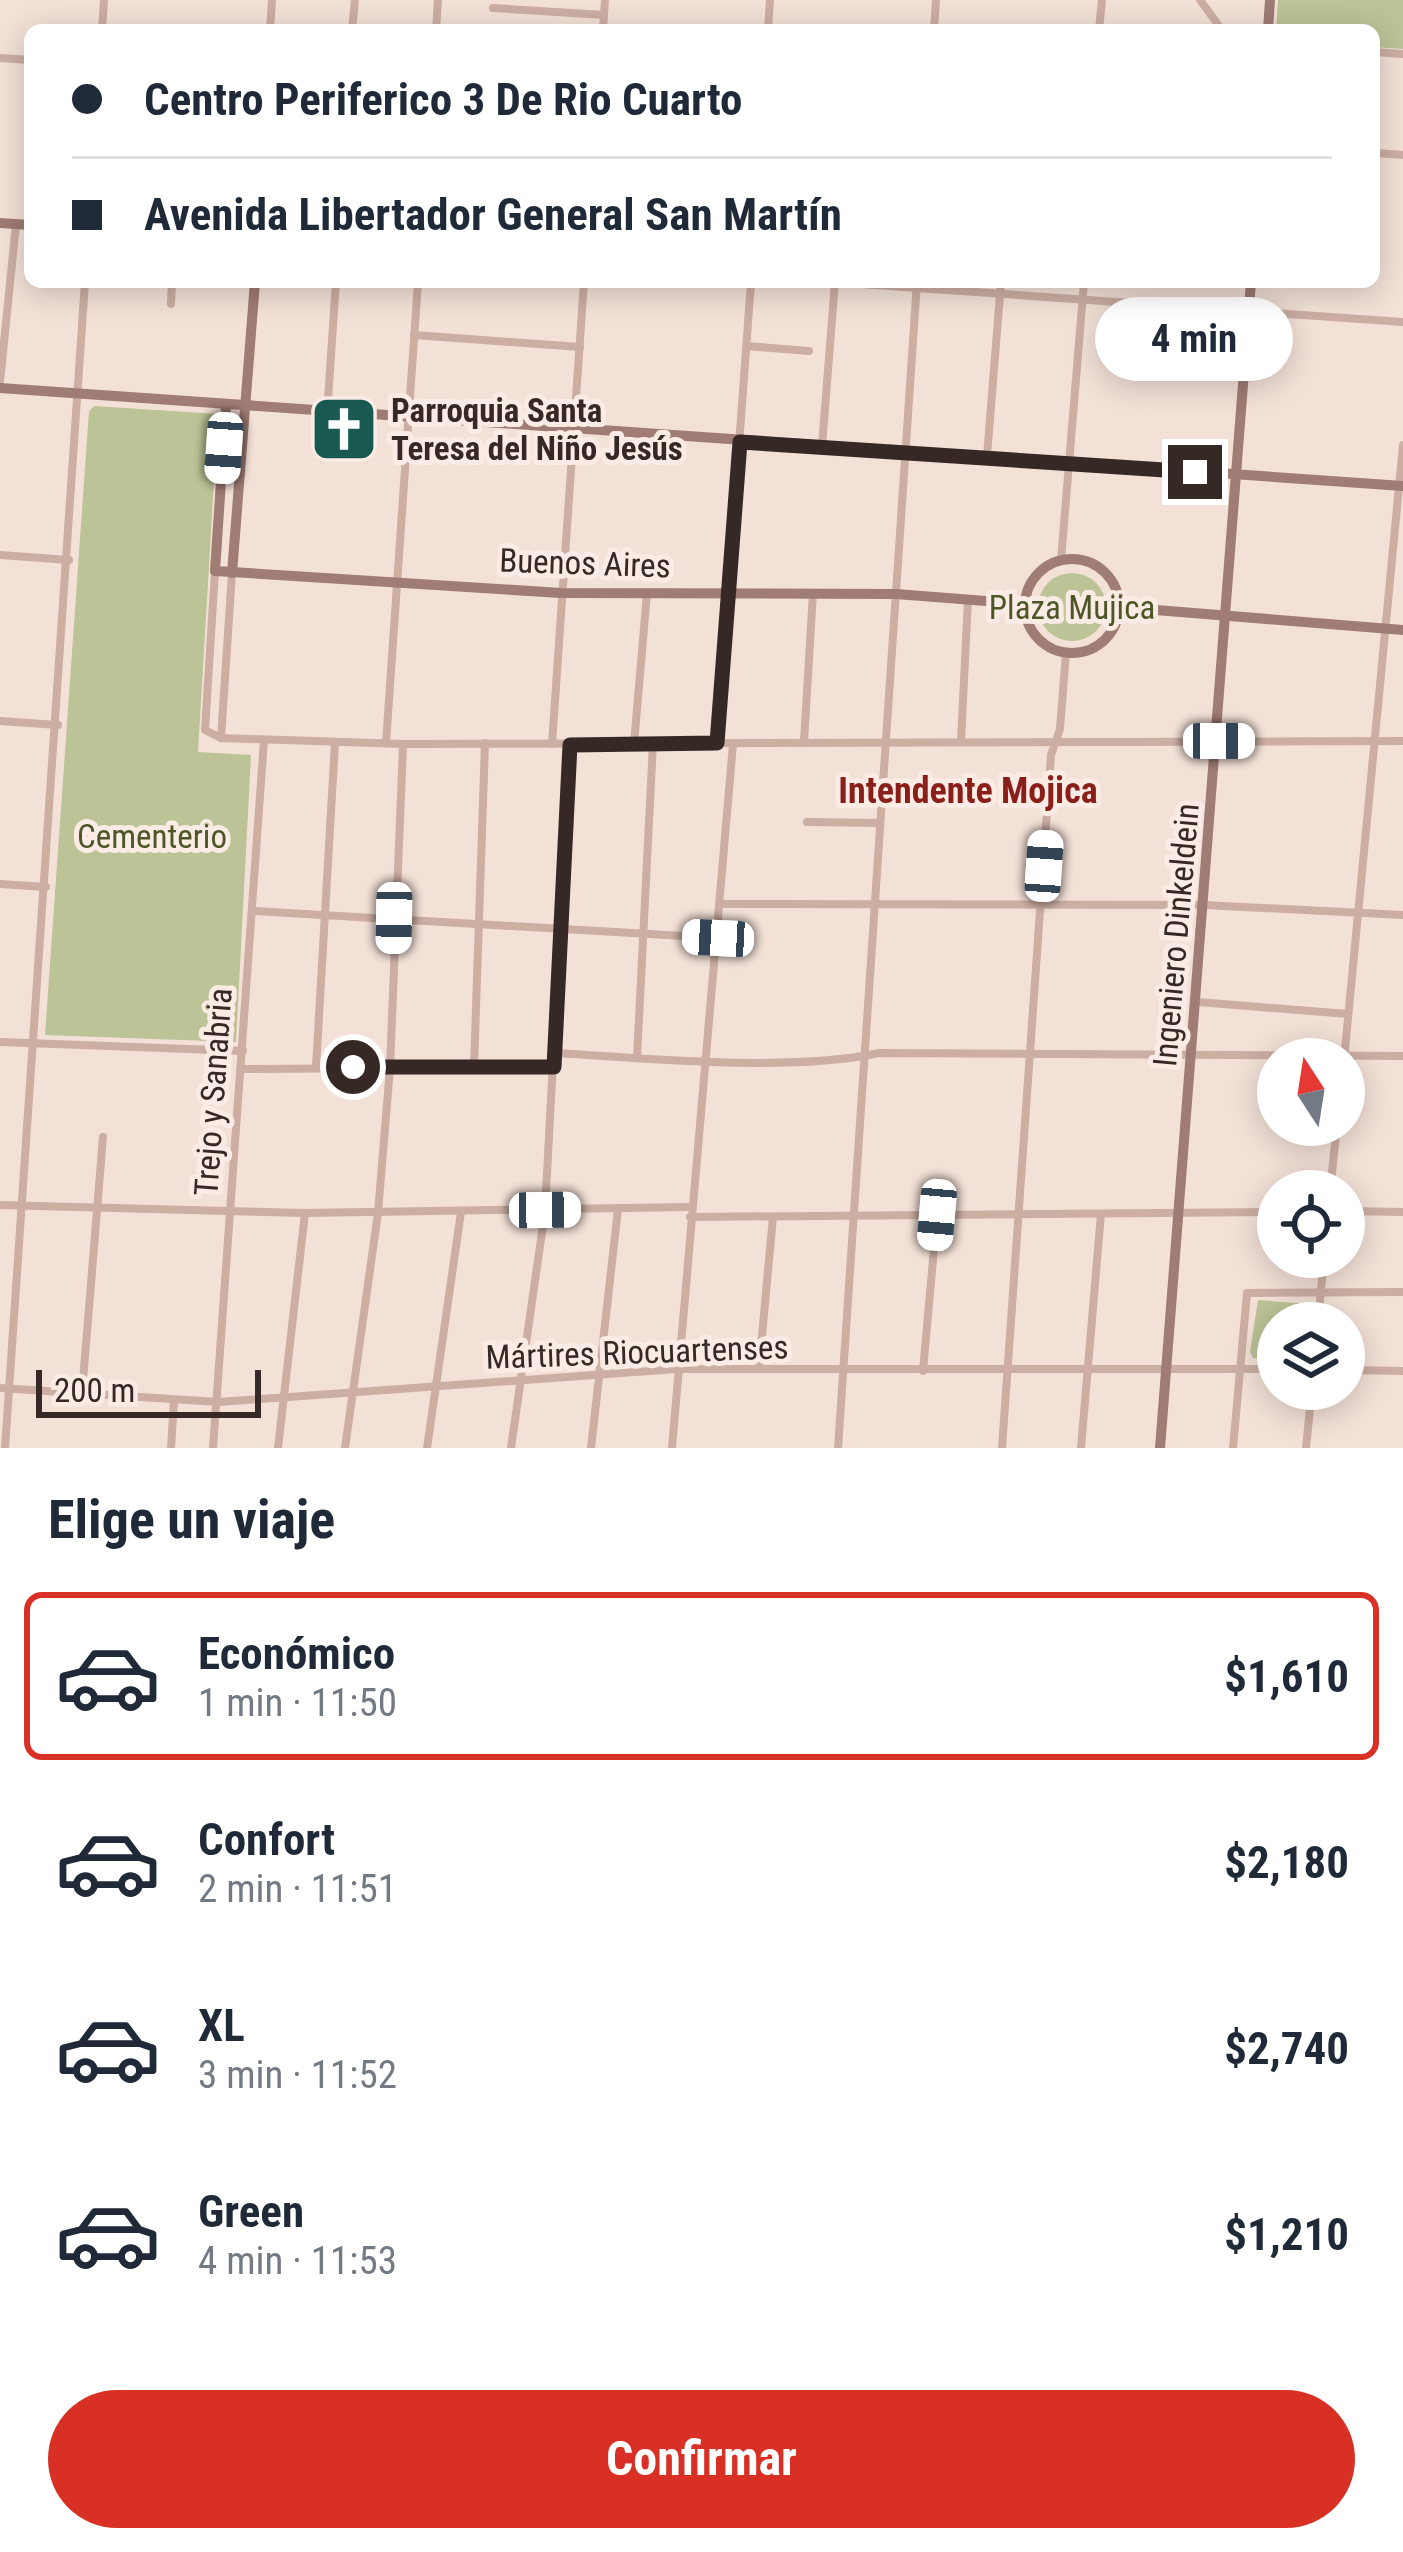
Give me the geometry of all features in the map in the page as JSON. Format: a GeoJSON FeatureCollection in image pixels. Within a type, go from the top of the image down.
{"type":"FeatureCollection","features":[{"type":"Feature","properties":{"kind":"main road"},"geometry":{"type":"LineString","coordinates":[[0,223],[23,225]]}},
{"type":"Feature","properties":{"kind":"main road"},"geometry":{"type":"LineString","coordinates":[[232,573],[255,288]]}},
{"type":"Feature","properties":{"kind":"main road","name":"Ingeniero Dinkeldein"},"geometry":{"type":"LineString","coordinates":[[1160,1448],[1219,741],[1251,288]]}},
{"type":"Feature","properties":{"kind":"main road"},"geometry":{"type":"LineString","coordinates":[[0,386],[327,414],[1401,486]]}},
{"type":"Feature","properties":{"kind":"main road"},"geometry":{"type":"LineString","coordinates":[[215,572],[226,406]]}},
{"type":"Feature","properties":{"kind":"main road"},"geometry":{"type":"LineString","coordinates":[[1061,560],[1086,561],[1107,573],[1120,608],[1116,622],[1096,646],[1066,652],[1041,641],[1025,604],[1036,576],[1061,560]]}},
{"type":"Feature","properties":{"kind":"main road","name":"Buenos Aires"},"geometry":{"type":"LineString","coordinates":[[215,572],[561,592],[896,594],[1025,604]]}},
{"type":"Feature","properties":{"kind":"main road"},"geometry":{"type":"LineString","coordinates":[[1120,608],[1403,630]]}},
{"type":"Feature","properties":{"kind":"street"},"geometry":{"type":"LineString","coordinates":[[603,24],[605,0]]}},
{"type":"Feature","properties":{"kind":"street"},"geometry":{"type":"LineString","coordinates":[[493,8],[604,15]]}},
{"type":"Feature","properties":{"kind":"street"},"geometry":{"type":"LineString","coordinates":[[0,386],[23,225]]}},
{"type":"Feature","properties":{"kind":"street"},"geometry":{"type":"LineString","coordinates":[[5,1448],[5,1388],[26,1206],[85,288]]}},
{"type":"Feature","properties":{"kind":"street"},"geometry":{"type":"LineString","coordinates":[[171,304],[172,288]]}},
{"type":"Feature","properties":{"kind":"street"},"geometry":{"type":"LineString","coordinates":[[327,414],[336,288]]}},
{"type":"Feature","properties":{"kind":"street"},"geometry":{"type":"LineString","coordinates":[[386,743],[418,288]]}},
{"type":"Feature","properties":{"kind":"street"},"geometry":{"type":"LineString","coordinates":[[552,744],[584,288]]}},
{"type":"Feature","properties":{"kind":"street"},"geometry":{"type":"LineString","coordinates":[[717,743],[751,288]]}},
{"type":"Feature","properties":{"kind":"street"},"geometry":{"type":"LineString","coordinates":[[822,446],[834,288]]}},
{"type":"Feature","properties":{"kind":"street"},"geometry":{"type":"LineString","coordinates":[[838,1448],[917,288]]}},
{"type":"Feature","properties":{"kind":"street"},"geometry":{"type":"LineString","coordinates":[[945,288],[1403,322]]}},
{"type":"Feature","properties":{"kind":"street"},"geometry":{"type":"LineString","coordinates":[[987,458],[1001,288]]}},
{"type":"Feature","properties":{"kind":"street"},"geometry":{"type":"LineString","coordinates":[[1061,560],[1084,288]]}},
{"type":"Feature","properties":{"kind":"street"},"geometry":{"type":"LineString","coordinates":[[414,335],[580,347]]}},
{"type":"Feature","properties":{"kind":"street"},"geometry":{"type":"LineString","coordinates":[[746,346],[809,351]]}},
{"type":"Feature","properties":{"kind":"street"},"geometry":{"type":"LineString","coordinates":[[1346,1038],[1403,445]]}},
{"type":"Feature","properties":{"kind":"street"},"geometry":{"type":"LineString","coordinates":[[0,555],[69,560]]}},
{"type":"Feature","properties":{"kind":"street"},"geometry":{"type":"LineString","coordinates":[[215,572],[206,730],[221,737],[570,745],[1403,741]]}},
{"type":"Feature","properties":{"kind":"street"},"geometry":{"type":"LineString","coordinates":[[221,737],[232,573]]}},
{"type":"Feature","properties":{"kind":"street"},"geometry":{"type":"LineString","coordinates":[[634,744],[647,593]]}},
{"type":"Feature","properties":{"kind":"street"},"geometry":{"type":"LineString","coordinates":[[804,741],[813,593]]}},
{"type":"Feature","properties":{"kind":"street"},"geometry":{"type":"LineString","coordinates":[[961,741],[968,598]]}},
{"type":"Feature","properties":{"kind":"street"},"geometry":{"type":"LineString","coordinates":[[1002,1448],[1042,903],[1066,652]]}},
{"type":"Feature","properties":{"kind":"street"},"geometry":{"type":"LineString","coordinates":[[0,721],[58,725]]}},
{"type":"Feature","properties":{"kind":"street","name":"Trejo y Sanabria"},"geometry":{"type":"LineString","coordinates":[[213,1448],[265,740]]}},
{"type":"Feature","properties":{"kind":"street"},"geometry":{"type":"LineString","coordinates":[[316,1067],[334,742]]}},
{"type":"Feature","properties":{"kind":"street"},"geometry":{"type":"LineString","coordinates":[[474,1067],[485,743]]}},
{"type":"Feature","properties":{"kind":"street"},"geometry":{"type":"LineString","coordinates":[[637,1058],[653,743]]}},
{"type":"Feature","properties":{"kind":"street"},"geometry":{"type":"LineString","coordinates":[[345,1448],[378,1213],[390,1067],[403,744]]}},
{"type":"Feature","properties":{"kind":"street"},"geometry":{"type":"LineString","coordinates":[[672,1448],[723,904],[733,744]]}},
{"type":"Feature","properties":{"kind":"street"},"geometry":{"type":"LineString","coordinates":[[511,1448],[545,1210],[570,745]]}},
{"type":"Feature","properties":{"kind":"street"},"geometry":{"type":"LineString","coordinates":[[807,822],[880,824]]}},
{"type":"Feature","properties":{"kind":"street"},"geometry":{"type":"LineString","coordinates":[[0,884],[46,886]]}},
{"type":"Feature","properties":{"kind":"street"},"geometry":{"type":"LineString","coordinates":[[723,904],[1204,905],[1403,915]]}},
{"type":"Feature","properties":{"kind":"street"},"geometry":{"type":"LineString","coordinates":[[252,910],[718,938]]}},
{"type":"Feature","properties":{"kind":"street"},"geometry":{"type":"LineString","coordinates":[[1198,1002],[1348,1013]]}},
{"type":"Feature","properties":{"kind":"street"},"geometry":{"type":"LineString","coordinates":[[0,1042],[243,1051]]}},
{"type":"Feature","properties":{"kind":"street"},"geometry":{"type":"LineString","coordinates":[[557,1053],[706,1060],[864,1058],[880,1053],[1257,1055]]}},
{"type":"Feature","properties":{"kind":"street"},"geometry":{"type":"LineString","coordinates":[[1365,1057],[1403,1056]]}},
{"type":"Feature","properties":{"kind":"street"},"geometry":{"type":"LineString","coordinates":[[242,1069],[554,1067]]}},
{"type":"Feature","properties":{"kind":"street"},"geometry":{"type":"LineString","coordinates":[[82,1393],[103,1137]]}},
{"type":"Feature","properties":{"kind":"street"},"geometry":{"type":"LineString","coordinates":[[0,1205],[305,1213],[617,1209],[773,1217],[1257,1211]]}},
{"type":"Feature","properties":{"kind":"street"},"geometry":{"type":"LineString","coordinates":[[591,1448],[617,1209]]}},
{"type":"Feature","properties":{"kind":"street"},"geometry":{"type":"LineString","coordinates":[[1365,1211],[1403,1211]]}},
{"type":"Feature","properties":{"kind":"street"},"geometry":{"type":"LineString","coordinates":[[427,1448],[461,1212]]}},
{"type":"Feature","properties":{"kind":"street"},"geometry":{"type":"LineString","coordinates":[[278,1448],[305,1213]]}},
{"type":"Feature","properties":{"kind":"street"},"geometry":{"type":"LineString","coordinates":[[1082,1448],[1101,1214]]}},
{"type":"Feature","properties":{"kind":"street"},"geometry":{"type":"LineString","coordinates":[[923,1371],[937,1215]]}},
{"type":"Feature","properties":{"kind":"street"},"geometry":{"type":"LineString","coordinates":[[759,1368],[773,1217]]}},
{"type":"Feature","properties":{"kind":"street"},"geometry":{"type":"LineString","coordinates":[[1321,1302],[1323,1278]]}},
{"type":"Feature","properties":{"kind":"street"},"geometry":{"type":"LineString","coordinates":[[1233,1448],[1247,1293],[1403,1292]]}},
{"type":"Feature","properties":{"kind":"street","name":"Mártires Riocuartenses"},"geometry":{"type":"LineString","coordinates":[[5,1388],[218,1402],[677,1369],[1257,1369]]}},
{"type":"Feature","properties":{"kind":"street"},"geometry":{"type":"LineString","coordinates":[[1365,1370],[1403,1371]]}},
{"type":"Feature","properties":{"kind":"street"},"geometry":{"type":"LineString","coordinates":[[171,1448],[174,1400]]}},
{"type":"Feature","properties":{"kind":"street"},"geometry":{"type":"LineString","coordinates":[[1306,1448],[1310,1410]]}},
{"type":"Feature","properties":{"kind":"green space"},"geometry":{"type":"Polygon","coordinates":[[[1278,0],[1403,0],[1403,49],[1380,47],[1380,24],[1276,24],[1278,0]]]}},
{"type":"Feature","properties":{"kind":"green space","name":"Cementerio"},"geometry":{"type":"Polygon","coordinates":[[[94,406],[218,414],[198,752],[251,755],[236,1042],[45,1035],[89,411],[94,406]]]}},
{"type":"Feature","properties":{"kind":"green space","name":"Plaza Mujica"},"geometry":{"type":"Polygon","coordinates":[[[1072,573],[1096,583],[1106,607],[1096,631],[1072,641],[1048,631],[1038,607],[1048,583],[1072,573]]]}},
{"type":"Feature","properties":{"kind":"green space"},"geometry":{"type":"Polygon","coordinates":[[[1257,1306],[1257,1358],[1250,1352],[1257,1306]]]}},
{"type":"Feature","properties":{"kind":"place","name":"Parroquia Santa Teresa del Niño Jesús"},"geometry":{"type":"Point","coordinates":[344,429]}},
{"type":"Feature","properties":{"kind":"district","name":"Intendente Mojica"},"geometry":{"type":"Point","coordinates":[968,791]}},
{"type":"Feature","properties":{"kind":"route"},"geometry":{"type":"LineString","coordinates":[[353,1067],[554,1067],[570,745],[717,743],[740,442],[1195,472]]}}]}
